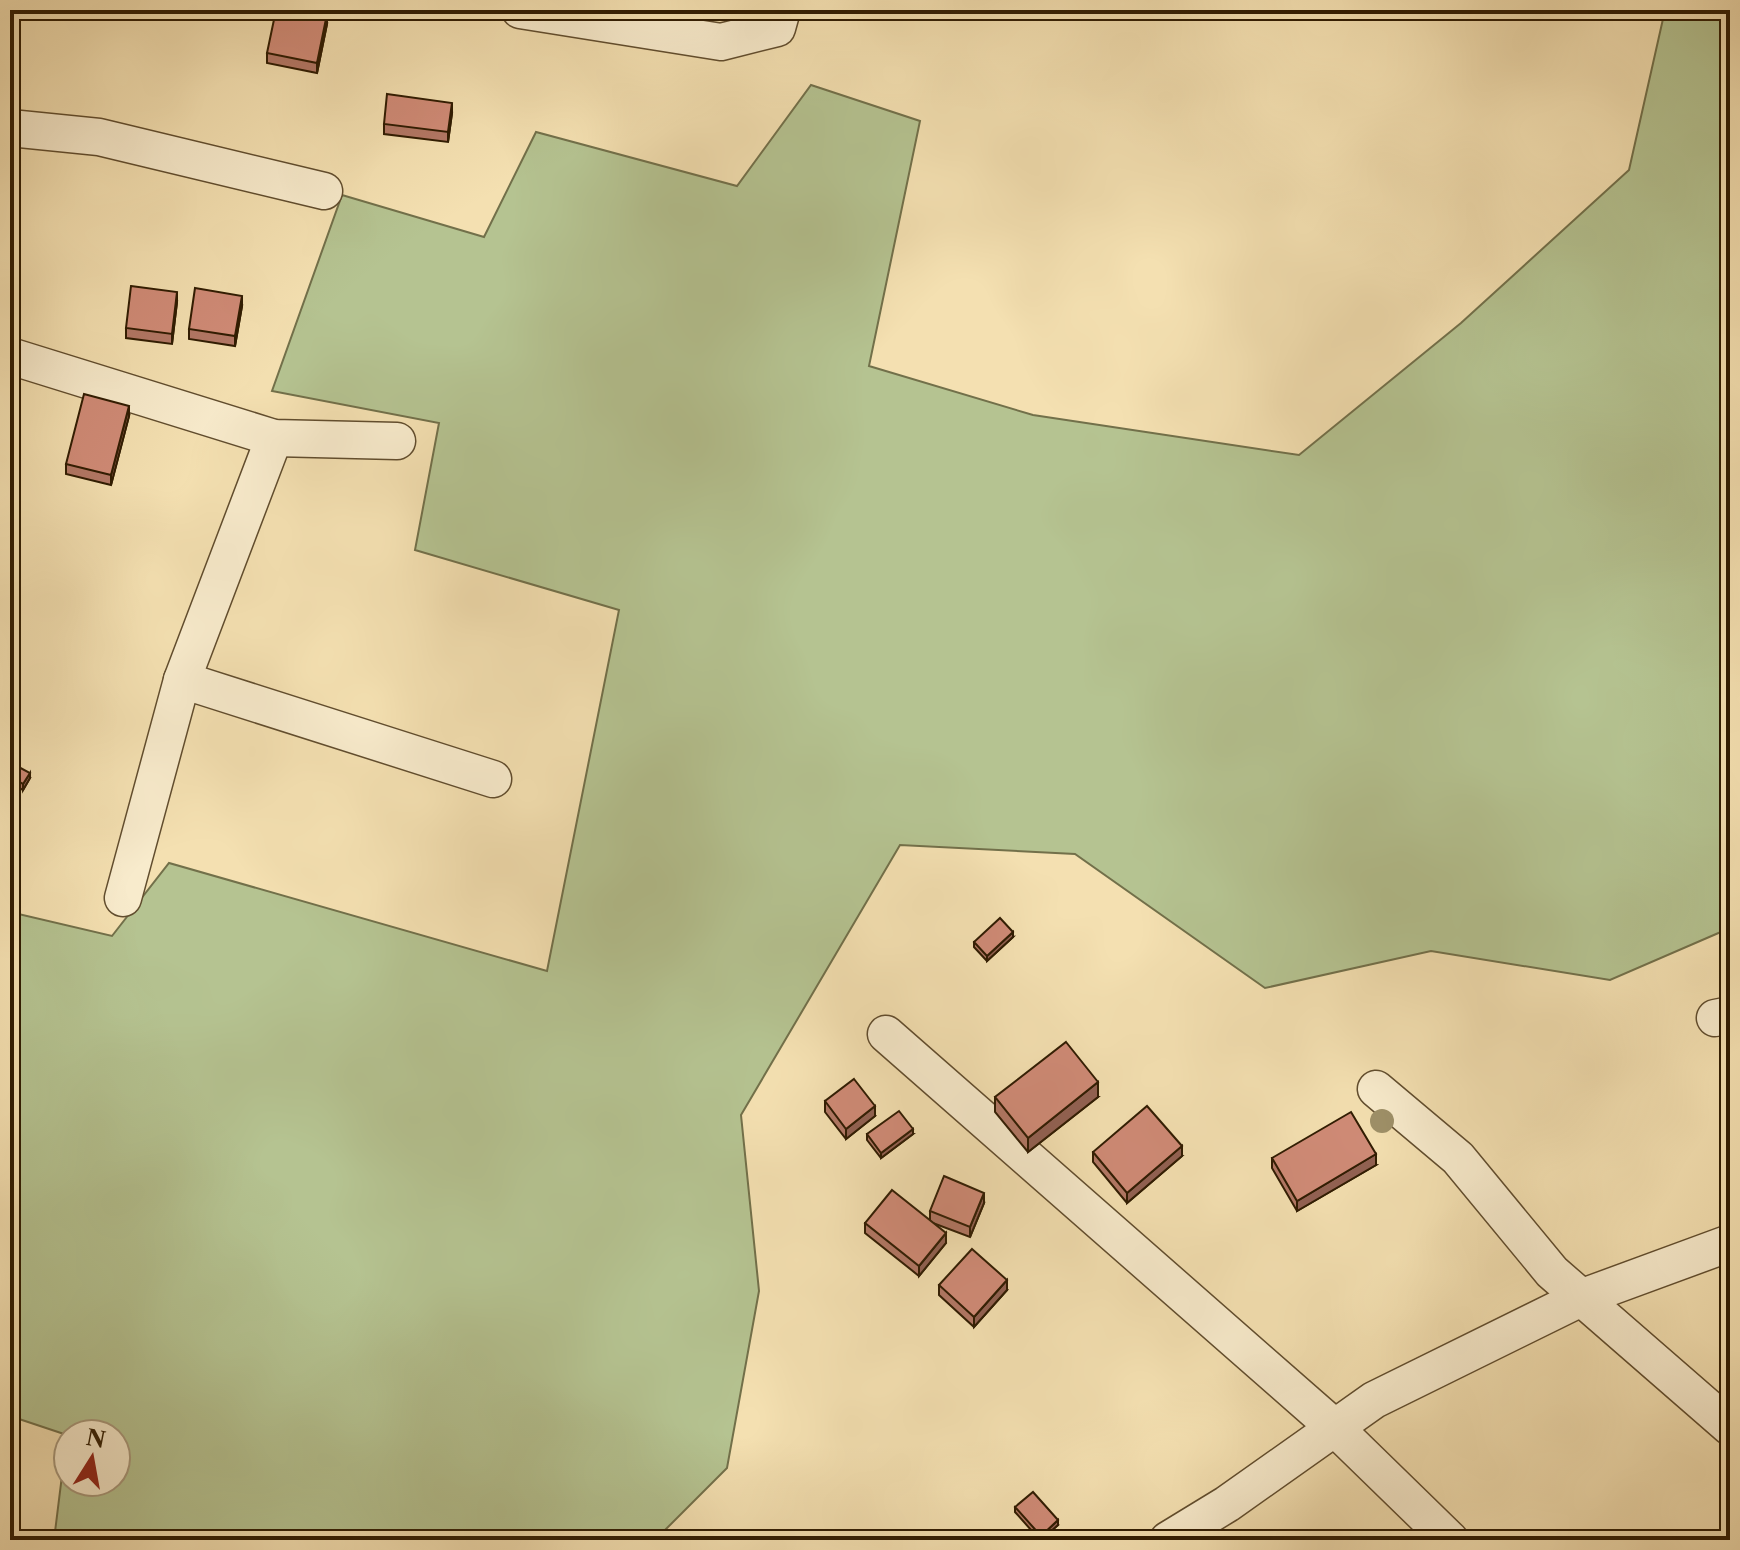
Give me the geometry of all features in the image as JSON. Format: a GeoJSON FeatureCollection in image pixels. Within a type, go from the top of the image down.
{"type":"FeatureCollection","features":[{"type":"Feature","properties":{"kind":"street"},"geometry":{"type":"LineString","coordinates":[[520,10],[721,42],[777,28],[782,10]]}},
{"type":"Feature","properties":{"kind":"street"},"geometry":{"type":"LineString","coordinates":[[10,128],[99,137],[324,191]]}},
{"type":"Feature","properties":{"kind":"street"},"geometry":{"type":"LineString","coordinates":[[10,356],[274,438],[397,441]]}},
{"type":"Feature","properties":{"kind":"street"},"geometry":{"type":"LineString","coordinates":[[123,898],[182,680],[274,438]]}},
{"type":"Feature","properties":{"kind":"street"},"geometry":{"type":"LineString","coordinates":[[182,680],[493,779]]}},
{"type":"Feature","properties":{"kind":"street"},"geometry":{"type":"LineString","coordinates":[[886,1034],[1334,1427],[1450,1540]]}},
{"type":"Feature","properties":{"kind":"street"},"geometry":{"type":"LineString","coordinates":[[1376,1089],[1458,1158],[1552,1272],[1730,1427]]}},
{"type":"Feature","properties":{"kind":"street"},"geometry":{"type":"LineString","coordinates":[[1168,1540],[1227,1504],[1374,1400],[1583,1297],[1730,1243]]}},
{"type":"Feature","properties":{"kind":"green space"},"geometry":{"type":"Polygon","coordinates":[[[1665,10],[1730,10],[1730,928],[1610,980],[1431,951],[1265,988],[1075,854],[900,845],[741,1115],[759,1291],[727,1468],[655,1540],[54,1540],[59,1498],[132,1498],[132,1418],[52,1418],[52,1430],[10,1416],[10,912],[112,936],[169,863],[547,971],[619,610],[415,550],[439,423],[272,391],[342,195],[484,237],[536,132],[737,186],[811,85],[920,121],[869,366],[1033,415],[1299,455],[1461,323],[1629,170],[1665,10]]]}},
{"type":"Feature","properties":{"kind":"building"},"geometry":{"type":"Polygon","coordinates":[[[276,10],[309,10],[327,14],[317,63],[267,53],[276,10]]]}},
{"type":"Feature","properties":{"kind":"building"},"geometry":{"type":"Polygon","coordinates":[[[10,81],[17,83],[10,107],[10,81]]]}},
{"type":"Feature","properties":{"kind":"building"},"geometry":{"type":"Polygon","coordinates":[[[387,94],[452,103],[448,132],[384,124],[387,94]]]}},
{"type":"Feature","properties":{"kind":"building"},"geometry":{"type":"Polygon","coordinates":[[[131,286],[177,292],[172,334],[126,328],[131,286]]]}},
{"type":"Feature","properties":{"kind":"building"},"geometry":{"type":"Polygon","coordinates":[[[195,288],[242,296],[235,336],[189,329],[195,288]]]}},
{"type":"Feature","properties":{"kind":"building"},"geometry":{"type":"Polygon","coordinates":[[[84,394],[129,406],[111,475],[66,464],[84,394]]]}},
{"type":"Feature","properties":{"kind":"building"},"geometry":{"type":"Polygon","coordinates":[[[15,765],[30,773],[23,784],[10,777],[15,765]]]}},
{"type":"Feature","properties":{"kind":"building"},"geometry":{"type":"Polygon","coordinates":[[[1000,918],[1013,932],[987,956],[974,942],[1000,918]]]}},
{"type":"Feature","properties":{"kind":"building"},"geometry":{"type":"Polygon","coordinates":[[[1066,1042],[1098,1082],[1028,1138],[995,1097],[1066,1042]]]}},
{"type":"Feature","properties":{"kind":"building"},"geometry":{"type":"Polygon","coordinates":[[[854,1079],[875,1106],[846,1129],[825,1101],[854,1079]]]}},
{"type":"Feature","properties":{"kind":"building"},"geometry":{"type":"Polygon","coordinates":[[[1147,1106],[1182,1146],[1127,1193],[1093,1152],[1147,1106]]]}},
{"type":"Feature","properties":{"kind":"building"},"geometry":{"type":"Polygon","coordinates":[[[899,1111],[913,1129],[881,1153],[867,1134],[899,1111]]]}},
{"type":"Feature","properties":{"kind":"building"},"geometry":{"type":"Polygon","coordinates":[[[1351,1112],[1376,1154],[1297,1201],[1272,1158],[1351,1112]]]}},
{"type":"Feature","properties":{"kind":"building"},"geometry":{"type":"Polygon","coordinates":[[[944,1176],[984,1193],[970,1227],[930,1211],[944,1176]]]}},
{"type":"Feature","properties":{"kind":"building"},"geometry":{"type":"Polygon","coordinates":[[[892,1190],[946,1233],[919,1266],[865,1223],[892,1190]]]}},
{"type":"Feature","properties":{"kind":"building"},"geometry":{"type":"Polygon","coordinates":[[[972,1249],[1007,1280],[974,1317],[939,1285],[972,1249]]]}},
{"type":"Feature","properties":{"kind":"building"},"geometry":{"type":"Polygon","coordinates":[[[1033,1492],[1058,1520],[1041,1536],[1015,1507],[1033,1492]]]}}]}
